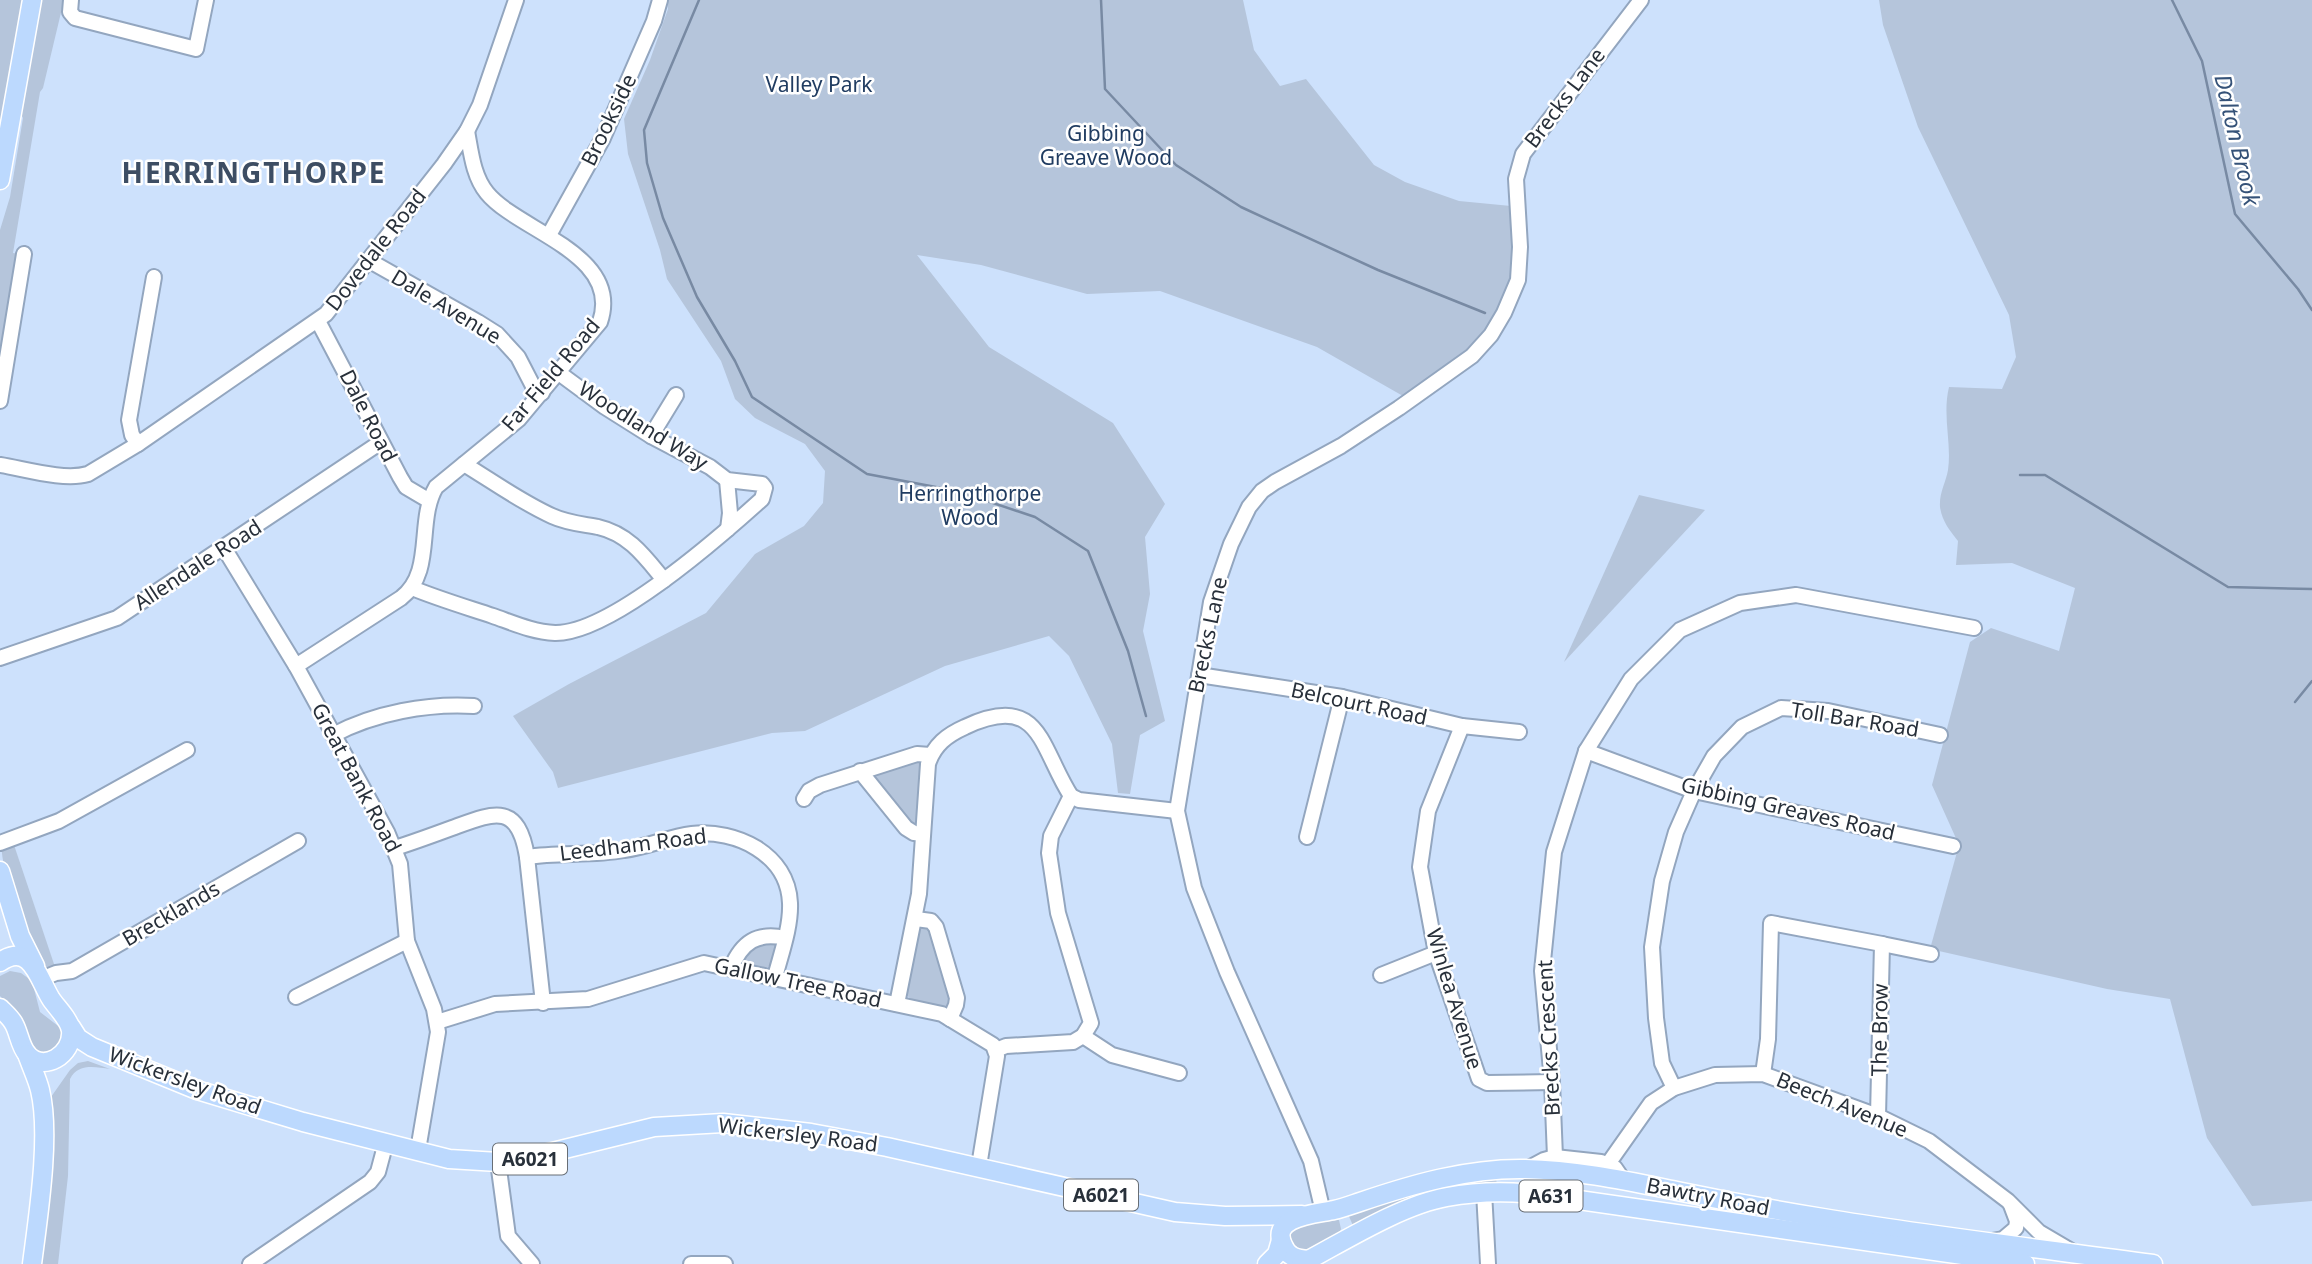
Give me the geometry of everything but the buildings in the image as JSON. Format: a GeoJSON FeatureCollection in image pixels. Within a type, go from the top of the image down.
{"type":"FeatureCollection","features":[{"type":"Feature","properties":{"kind":"main road"},"geometry":{"type":"LineString","coordinates":[[0,180],[33,0]]}},
{"type":"Feature","properties":{"kind":"main road"},"geometry":{"type":"LineString","coordinates":[[0,871],[20,936],[31,953],[39,975]]}},
{"type":"Feature","properties":{"kind":"main road"},"geometry":{"type":"LineString","coordinates":[[3,960],[20,936]]}},
{"type":"Feature","properties":{"kind":"main road"},"geometry":{"type":"LineString","coordinates":[[3,960],[15,956],[23,957],[39,975]]}},
{"type":"Feature","properties":{"kind":"main road","name":"A6021"},"geometry":{"type":"LineString","coordinates":[[39,975],[71,1027]]}},
{"type":"Feature","properties":{"kind":"main road"},"geometry":{"type":"LineString","coordinates":[[0,1008],[13,1023],[40,1091],[43,1146],[32,1264]]}},
{"type":"Feature","properties":{"kind":"main road"},"geometry":{"type":"LineString","coordinates":[[40,1091],[70,1042],[71,1027]]}},
{"type":"Feature","properties":{"kind":"main road","name":"Wickersley Road"},"geometry":{"type":"LineString","coordinates":[[71,1027],[78,1038],[92,1047],[226,1100],[449,1158],[498,1163],[539,1157],[654,1127],[723,1124],[811,1133],[979,1166],[1175,1212],[1225,1216],[1302,1215]]}},
{"type":"Feature","properties":{"kind":"main road","name":"Wickersley Road"},"geometry":{"type":"LineString","coordinates":[[59,1057],[74,1050],[92,1047]]}},
{"type":"Feature","properties":{"kind":"main road"},"geometry":{"type":"LineString","coordinates":[[27,1054],[34,1059],[43,1060],[59,1057]]}},
{"type":"Feature","properties":{"kind":"main road","name":"Bawtry Road"},"geometry":{"type":"LineString","coordinates":[[1302,1215],[1330,1211],[1399,1188],[1437,1179],[1495,1170],[1527,1169],[1625,1181],[1793,1213],[2153,1264]]}},
{"type":"Feature","properties":{"kind":"main road"},"geometry":{"type":"LineString","coordinates":[[1625,1181],[1634,1187],[1636,1194],[1634,1202],[1627,1207]]}},
{"type":"Feature","properties":{"kind":"main road","name":"Bawtry Road"},"geometry":{"type":"LineString","coordinates":[[1304,1262],[1423,1203],[1484,1192],[1527,1192],[2025,1264]]}},
{"type":"Feature","properties":{"kind":"main road"},"geometry":{"type":"LineString","coordinates":[[1330,1211],[1352,1236]]}},
{"type":"Feature","properties":{"kind":"main road"},"geometry":{"type":"LineString","coordinates":[[1267,1264],[1277,1254],[1286,1225],[1302,1215]]}},
{"type":"Feature","properties":{"kind":"main road","name":"Wickersley Road"},"geometry":{"type":"LineString","coordinates":[[1225,1216],[1262,1226],[1281,1239],[1288,1254],[1304,1262]]}},
{"type":"Feature","properties":{"kind":"street"},"geometry":{"type":"LineString","coordinates":[[71,0],[70,12],[75,19],[196,49],[206,0]]}},
{"type":"Feature","properties":{"kind":"street","name":"Dovedale Road"},"geometry":{"type":"LineString","coordinates":[[0,465],[79,477],[88,474],[138,444],[318,321],[467,131],[480,105],[516,0]]}},
{"type":"Feature","properties":{"kind":"street","name":"Brookside"},"geometry":{"type":"LineString","coordinates":[[549,235],[603,138],[654,21],[660,0]]}},
{"type":"Feature","properties":{"kind":"street","name":"Brecks Lane"},"geometry":{"type":"LineString","coordinates":[[1330,1211],[1311,1161],[1227,972],[1194,888],[1177,811],[1211,602],[1219,573],[1240,525],[1262,491],[1341,446],[1399,408],[1472,356],[1491,335],[1504,313],[1518,279],[1520,247],[1516,179],[1522,154],[1641,0]]}},
{"type":"Feature","properties":{"kind":"street","name":"Far Field Road"},"geometry":{"type":"LineString","coordinates":[[428,500],[436,487],[506,432],[600,322],[604,310],[603,297],[586,266],[570,249],[519,220],[485,191],[477,178],[467,131]]}},
{"type":"Feature","properties":{"kind":"street"},"geometry":{"type":"LineString","coordinates":[[0,401],[24,254]]}},
{"type":"Feature","properties":{"kind":"street","name":"Dale Avenue"},"geometry":{"type":"LineString","coordinates":[[368,260],[497,334],[518,356],[533,386],[542,393]]}},
{"type":"Feature","properties":{"kind":"street"},"geometry":{"type":"LineString","coordinates":[[138,444],[132,435],[129,420],[154,277]]}},
{"type":"Feature","properties":{"kind":"street","name":"Dale Road"},"geometry":{"type":"LineString","coordinates":[[318,321],[406,487],[428,500]]}},
{"type":"Feature","properties":{"kind":"street","name":"Woodland Way"},"geometry":{"type":"LineString","coordinates":[[412,588],[527,628],[557,633],[570,631],[598,620],[664,580],[762,499],[765,488],[758,482],[727,480],[710,467],[651,436],[605,407],[559,373]]}},
{"type":"Feature","properties":{"kind":"street"},"geometry":{"type":"LineString","coordinates":[[651,436],[676,395]]}},
{"type":"Feature","properties":{"kind":"street","name":"Allendale Road"},"geometry":{"type":"LineString","coordinates":[[0,658],[117,618],[381,442]]}},
{"type":"Feature","properties":{"kind":"street"},"geometry":{"type":"LineString","coordinates":[[464,464],[550,515],[568,523],[598,527],[621,536],[636,547],[664,580]]}},
{"type":"Feature","properties":{"kind":"street","name":"Woodland Way"},"geometry":{"type":"LineString","coordinates":[[727,480],[730,513],[728,529]]}},
{"type":"Feature","properties":{"kind":"street"},"geometry":{"type":"LineString","coordinates":[[296,666],[401,598],[412,588],[420,569],[428,500]]}},
{"type":"Feature","properties":{"kind":"street","name":"Great Bank Road"},"geometry":{"type":"LineString","coordinates":[[224,548],[296,666],[395,848],[402,876],[407,941],[435,1009],[437,1023],[437,1043],[418,1150]]}},
{"type":"Feature","properties":{"kind":"street","name":"Brecks Crescent"},"geometry":{"type":"LineString","coordinates":[[1555,1157],[1552,1082],[1542,971],[1554,852],[1586,751],[1631,679],[1680,630],[1740,603],[1796,595],[1974,628]]}},
{"type":"Feature","properties":{"kind":"street","name":"Belcourt Road"},"geometry":{"type":"LineString","coordinates":[[1199,675],[1342,696],[1462,726],[1520,732]]}},
{"type":"Feature","properties":{"kind":"street"},"geometry":{"type":"LineString","coordinates":[[1307,837],[1342,696]]}},
{"type":"Feature","properties":{"kind":"street"},"geometry":{"type":"LineString","coordinates":[[333,735],[355,725],[421,709],[453,705],[474,706]]}},
{"type":"Feature","properties":{"kind":"street","name":"Toll Bar Road"},"geometry":{"type":"LineString","coordinates":[[1674,1088],[1662,1063],[1656,1018],[1652,947],[1662,881],[1676,832],[1694,791],[1714,756],[1742,727],[1781,708],[1828,711],[1940,735]]}},
{"type":"Feature","properties":{"kind":"street"},"geometry":{"type":"LineString","coordinates":[[897,1004],[916,919],[930,755],[942,740],[952,733],[979,720],[998,715],[1022,719],[1031,725],[1045,743],[1071,796],[1079,800],[1177,811]]}},
{"type":"Feature","properties":{"kind":"street","name":"Winlea Avenue"},"geometry":{"type":"LineString","coordinates":[[1462,726],[1428,811],[1420,867],[1437,953],[1479,1079],[1487,1083],[1552,1082]]}},
{"type":"Feature","properties":{"kind":"street"},"geometry":{"type":"LineString","coordinates":[[0,843],[59,821],[187,750]]}},
{"type":"Feature","properties":{"kind":"street","name":"Gibbing Greaves Road"},"geometry":{"type":"LineString","coordinates":[[1586,751],[1694,791],[1953,846]]}},
{"type":"Feature","properties":{"kind":"street"},"geometry":{"type":"LineString","coordinates":[[804,799],[814,788],[860,771],[917,754],[930,755]]}},
{"type":"Feature","properties":{"kind":"street"},"geometry":{"type":"LineString","coordinates":[[860,771],[906,828],[923,834]]}},
{"type":"Feature","properties":{"kind":"street"},"geometry":{"type":"LineString","coordinates":[[979,1166],[996,1050],[1006,1046],[1073,1042],[1083,1036],[1091,1023],[1058,913],[1049,853],[1051,836],[1071,796]]}},
{"type":"Feature","properties":{"kind":"street"},"geometry":{"type":"LineString","coordinates":[[395,848],[488,815],[512,820],[518,826],[527,857],[543,1003]]}},
{"type":"Feature","properties":{"kind":"street","name":"Leedham Road"},"geometry":{"type":"LineString","coordinates":[[527,857],[624,850],[691,835],[709,834],[738,839],[766,854],[783,875],[790,900],[785,938],[775,977]]}},
{"type":"Feature","properties":{"kind":"street","name":"Brecklands"},"geometry":{"type":"LineString","coordinates":[[39,975],[72,971],[298,841]]}},
{"type":"Feature","properties":{"kind":"street"},"geometry":{"type":"LineString","coordinates":[[1763,1074],[1768,1040],[1771,908]]}},
{"type":"Feature","properties":{"kind":"street"},"geometry":{"type":"LineString","coordinates":[[916,919],[931,921],[936,927],[957,998],[957,1005],[950,1019]]}},
{"type":"Feature","properties":{"kind":"street"},"geometry":{"type":"LineString","coordinates":[[1771,923],[1931,954]]}},
{"type":"Feature","properties":{"kind":"street"},"geometry":{"type":"LineString","coordinates":[[731,968],[740,951],[758,938],[772,935],[785,938]]}},
{"type":"Feature","properties":{"kind":"street"},"geometry":{"type":"LineString","coordinates":[[296,997],[407,941]]}},
{"type":"Feature","properties":{"kind":"street","name":"The Brow"},"geometry":{"type":"LineString","coordinates":[[1878,1116],[1882,944]]}},
{"type":"Feature","properties":{"kind":"street"},"geometry":{"type":"LineString","coordinates":[[1381,975],[1437,953]]}},
{"type":"Feature","properties":{"kind":"street","name":"Gallow Tree Road"},"geometry":{"type":"LineString","coordinates":[[437,1023],[495,1004],[588,999],[704,963],[942,1014],[989,1042],[996,1050]]}},
{"type":"Feature","properties":{"kind":"street"},"geometry":{"type":"LineString","coordinates":[[1083,1036],[1112,1055],[1171,1066]]}},
{"type":"Feature","properties":{"kind":"street","name":"Beech Avenue"},"geometry":{"type":"LineString","coordinates":[[1608,1164],[1651,1103],[1674,1088],[1715,1075],[1763,1074],[1878,1116],[1929,1141],[2008,1201],[2039,1232],[2075,1253]]}},
{"type":"Feature","properties":{"kind":"street"},"geometry":{"type":"LineString","coordinates":[[250,1264],[370,1182],[378,1172],[386,1142]]}},
{"type":"Feature","properties":{"kind":"street"},"geometry":{"type":"LineString","coordinates":[[1527,1169],[1555,1157],[1608,1164],[1621,1174],[1625,1181]]}},
{"type":"Feature","properties":{"kind":"street"},"geometry":{"type":"LineString","coordinates":[[498,1163],[508,1236],[532,1264]]}},
{"type":"Feature","properties":{"kind":"street"},"geometry":{"type":"LineString","coordinates":[[1484,1192],[1489,1264]]}},
{"type":"Feature","properties":{"kind":"street"},"geometry":{"type":"LineString","coordinates":[[1988,1241],[2003,1239],[2016,1228],[2015,1214],[2008,1201]]}},
{"type":"Feature","properties":{"kind":"street"},"geometry":{"type":"LineString","coordinates":[[691,1264],[725,1264]]}},
{"type":"Feature","properties":{"kind":"green space"},"geometry":{"type":"Polygon","coordinates":[[[0,0],[26,0],[0,135],[0,0]]]}},
{"type":"Feature","properties":{"kind":"green space"},"geometry":{"type":"Polygon","coordinates":[[[40,0],[64,0],[40,92],[13,253],[20,254],[0,376],[0,230],[10,197],[23,118],[18,108],[40,0]]]}},
{"type":"Feature","properties":{"kind":"green space"},"geometry":{"type":"Polygon","coordinates":[[[667,0],[1243,0],[1254,50],[1280,86],[1306,79],[1374,165],[1405,182],[1459,201],[1511,206],[1515,239],[1514,260],[1500,307],[1484,335],[1473,347],[1447,368],[1403,396],[1317,347],[1160,291],[1087,294],[981,265],[917,255],[989,347],[1113,423],[1165,504],[1145,537],[1150,594],[1143,631],[1165,721],[1140,735],[1130,794],[1118,793],[1112,744],[1069,656],[1049,636],[945,666],[805,731],[772,733],[558,788],[553,772],[513,716],[706,613],[755,554],[804,526],[823,503],[825,471],[805,444],[755,418],[735,399],[721,361],[667,279],[628,154],[624,119],[650,60],[668,9],[667,0]]]}},
{"type":"Feature","properties":{"kind":"green space"},"geometry":{"type":"Polygon","coordinates":[[[1879,0],[2312,0],[2312,1201],[2252,1206],[2207,1138],[2170,999],[2107,989],[1930,949],[1959,845],[1932,785],[1970,642],[1991,628],[2059,651],[2075,588],[2012,563],[1956,565],[1958,541],[1944,521],[1940,507],[1949,460],[1946,408],[1949,387],[2002,389],[2016,357],[2009,315],[1918,127],[1883,25],[1879,0]]]}},
{"type":"Feature","properties":{"kind":"green space"},"geometry":{"type":"Polygon","coordinates":[[[1639,495],[1705,510],[1564,662],[1639,495]]]}},
{"type":"Feature","properties":{"kind":"green space"},"geometry":{"type":"Polygon","coordinates":[[[918,760],[923,764],[918,827],[914,828],[871,780],[871,772],[918,760]]]}},
{"type":"Feature","properties":{"kind":"green space"},"geometry":{"type":"Polygon","coordinates":[[[13,842],[56,970],[44,966],[6,873],[2,849],[13,842]]]}},
{"type":"Feature","properties":{"kind":"green space"},"geometry":{"type":"Polygon","coordinates":[[[929,925],[951,997],[948,1006],[924,1004],[905,993],[919,926],[929,925]]]}},
{"type":"Feature","properties":{"kind":"green space"},"geometry":{"type":"Polygon","coordinates":[[[756,942],[777,943],[772,965],[758,968],[743,964],[740,960],[756,942]]]}},
{"type":"Feature","properties":{"kind":"green space"},"geometry":{"type":"Polygon","coordinates":[[[10,971],[21,973],[32,981],[40,1012],[62,1029],[64,1034],[58,1049],[41,1055],[32,1048],[16,1014],[0,996],[0,976],[10,971]]]}},
{"type":"Feature","properties":{"kind":"green space"},"geometry":{"type":"Polygon","coordinates":[[[88,1061],[110,1069],[82,1068],[70,1079],[68,1176],[58,1264],[38,1264],[51,1097],[70,1070],[78,1063],[88,1061]]]}},
{"type":"Feature","properties":{"kind":"green space"},"geometry":{"type":"Polygon","coordinates":[[[1496,1177],[1497,1186],[1354,1228],[1348,1214],[1407,1192],[1496,1177]]]}},
{"type":"Feature","properties":{"kind":"green space"},"geometry":{"type":"Polygon","coordinates":[[[1333,1217],[1339,1220],[1341,1229],[1338,1237],[1310,1250],[1292,1246],[1290,1233],[1297,1224],[1333,1217]]]}},
{"type":"Feature","properties":{"kind":"waterway"},"geometry":{"type":"LineString","coordinates":[[699,0],[644,130],[647,163],[663,218],[697,297],[735,361],[752,397],[867,474],[957,491],[1035,517],[1088,551],[1128,651],[1146,716]]}},
{"type":"Feature","properties":{"kind":"waterway"},"geometry":{"type":"LineString","coordinates":[[1101,0],[1105,89],[1176,165],[1241,207],[1378,270],[1485,313]]}},
{"type":"Feature","properties":{"kind":"waterway","name":"Dalton Brook"},"geometry":{"type":"LineString","coordinates":[[2172,0],[2202,61],[2235,214],[2298,289],[2312,310]]}},
{"type":"Feature","properties":{"kind":"waterway"},"geometry":{"type":"LineString","coordinates":[[2020,475],[2045,475],[2228,587],[2312,589]]}},
{"type":"Feature","properties":{"kind":"waterway"},"geometry":{"type":"LineString","coordinates":[[2295,702],[2312,681]]}},
{"type":"Feature","properties":{"kind":"district","name":"HERRINGTHORPE"},"geometry":{"type":"Point","coordinates":[254,173]}},
{"type":"Feature","properties":{"kind":"park label","name":"Valley Park"},"geometry":{"type":"Point","coordinates":[819,85]}},
{"type":"Feature","properties":{"kind":"park label","name":"Gibbing Greave Wood"},"geometry":{"type":"Point","coordinates":[1106,146]}},
{"type":"Feature","properties":{"kind":"park label","name":"Herringthorpe Wood"},"geometry":{"type":"Point","coordinates":[970,506]}}]}
